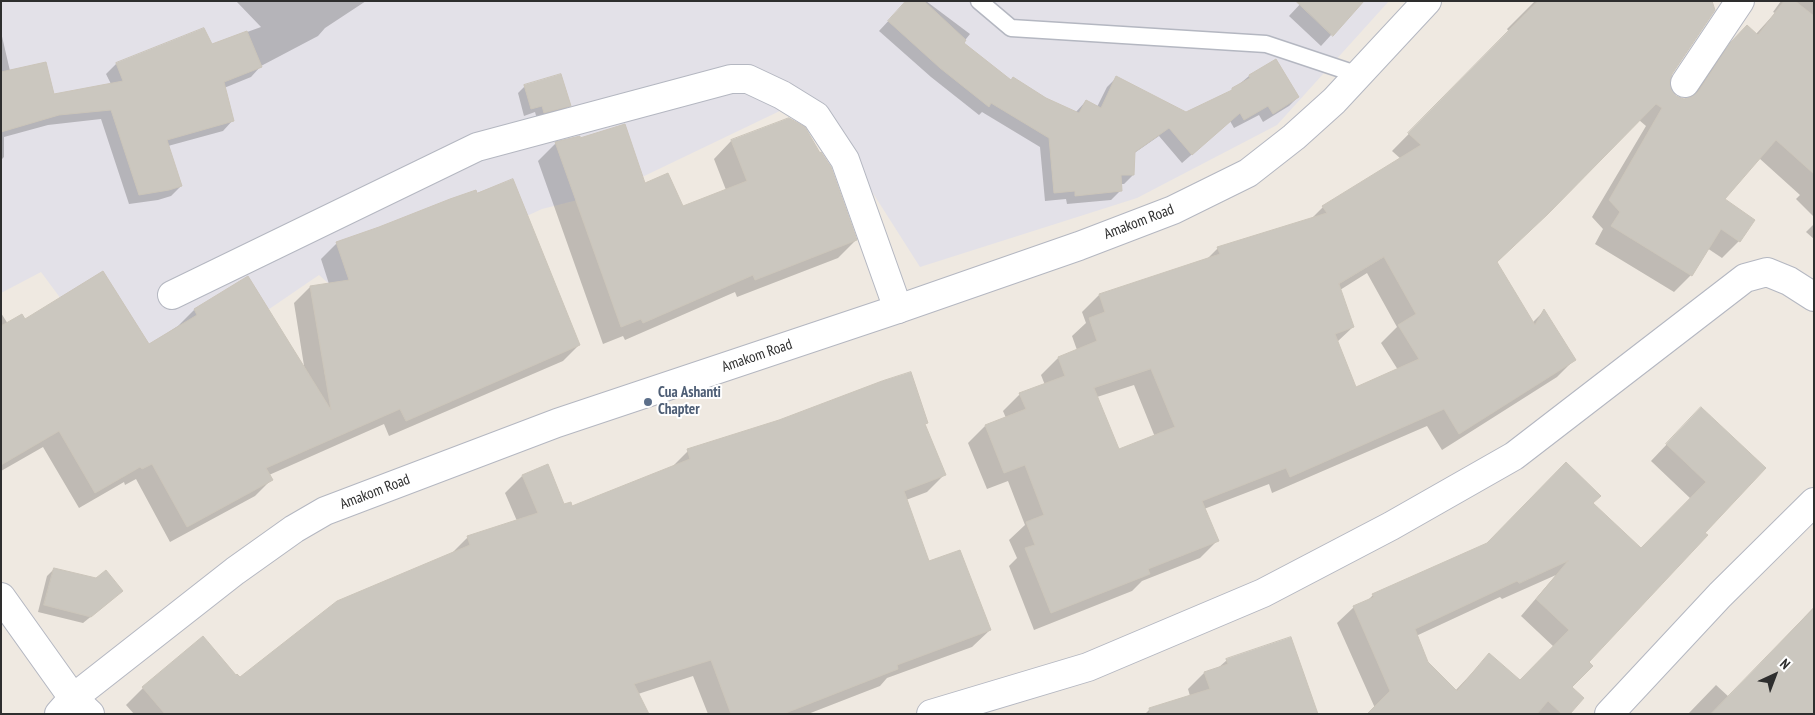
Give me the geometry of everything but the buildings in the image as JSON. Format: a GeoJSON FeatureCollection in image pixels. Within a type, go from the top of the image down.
{"type":"FeatureCollection","features":[{"type":"Feature","properties":{"kind":"street","name":"Amakom Road"},"geometry":{"type":"LineString","coordinates":[[74,709],[235,571],[294,529],[326,511],[557,423],[898,309],[1079,246],[1173,210],[1248,173],[1294,137],[1334,101],[1427,1]]}},
{"type":"Feature","properties":{"kind":"street"},"geometry":{"type":"LineString","coordinates":[[1684,83],[1740,1]]}},
{"type":"Feature","properties":{"kind":"street"},"geometry":{"type":"LineString","coordinates":[[172,295],[477,148],[731,79],[748,79],[782,95],[816,116],[845,160],[898,309]]}},
{"type":"Feature","properties":{"kind":"street"},"geometry":{"type":"LineString","coordinates":[[931,714],[1088,667],[1264,592],[1391,526],[1514,456],[1744,278],[1767,272],[1789,281],[1814,297]]}},
{"type":"Feature","properties":{"kind":"street"},"geometry":{"type":"LineString","coordinates":[[1608,714],[1720,595],[1814,502]]}},
{"type":"Feature","properties":{"kind":"street"},"geometry":{"type":"LineString","coordinates":[[1,597],[74,709]]}},
{"type":"Feature","properties":{"kind":"lane"},"geometry":{"type":"LineString","coordinates":[[979,1],[1011,28],[1266,44],[1359,75]]}},
{"type":"Feature","properties":{"kind":"shaded area"},"geometry":{"type":"Polygon","coordinates":[[[1,1],[1389,1],[1277,125],[1137,198],[920,267],[811,96],[613,191],[542,209],[415,267],[336,290],[319,275],[136,400],[41,272],[1,293],[1,1]]]}},
{"type":"Feature","properties":{"kind":"place","name":"Cua Ashanti Chapter"},"geometry":{"type":"Point","coordinates":[648,402]}}]}
